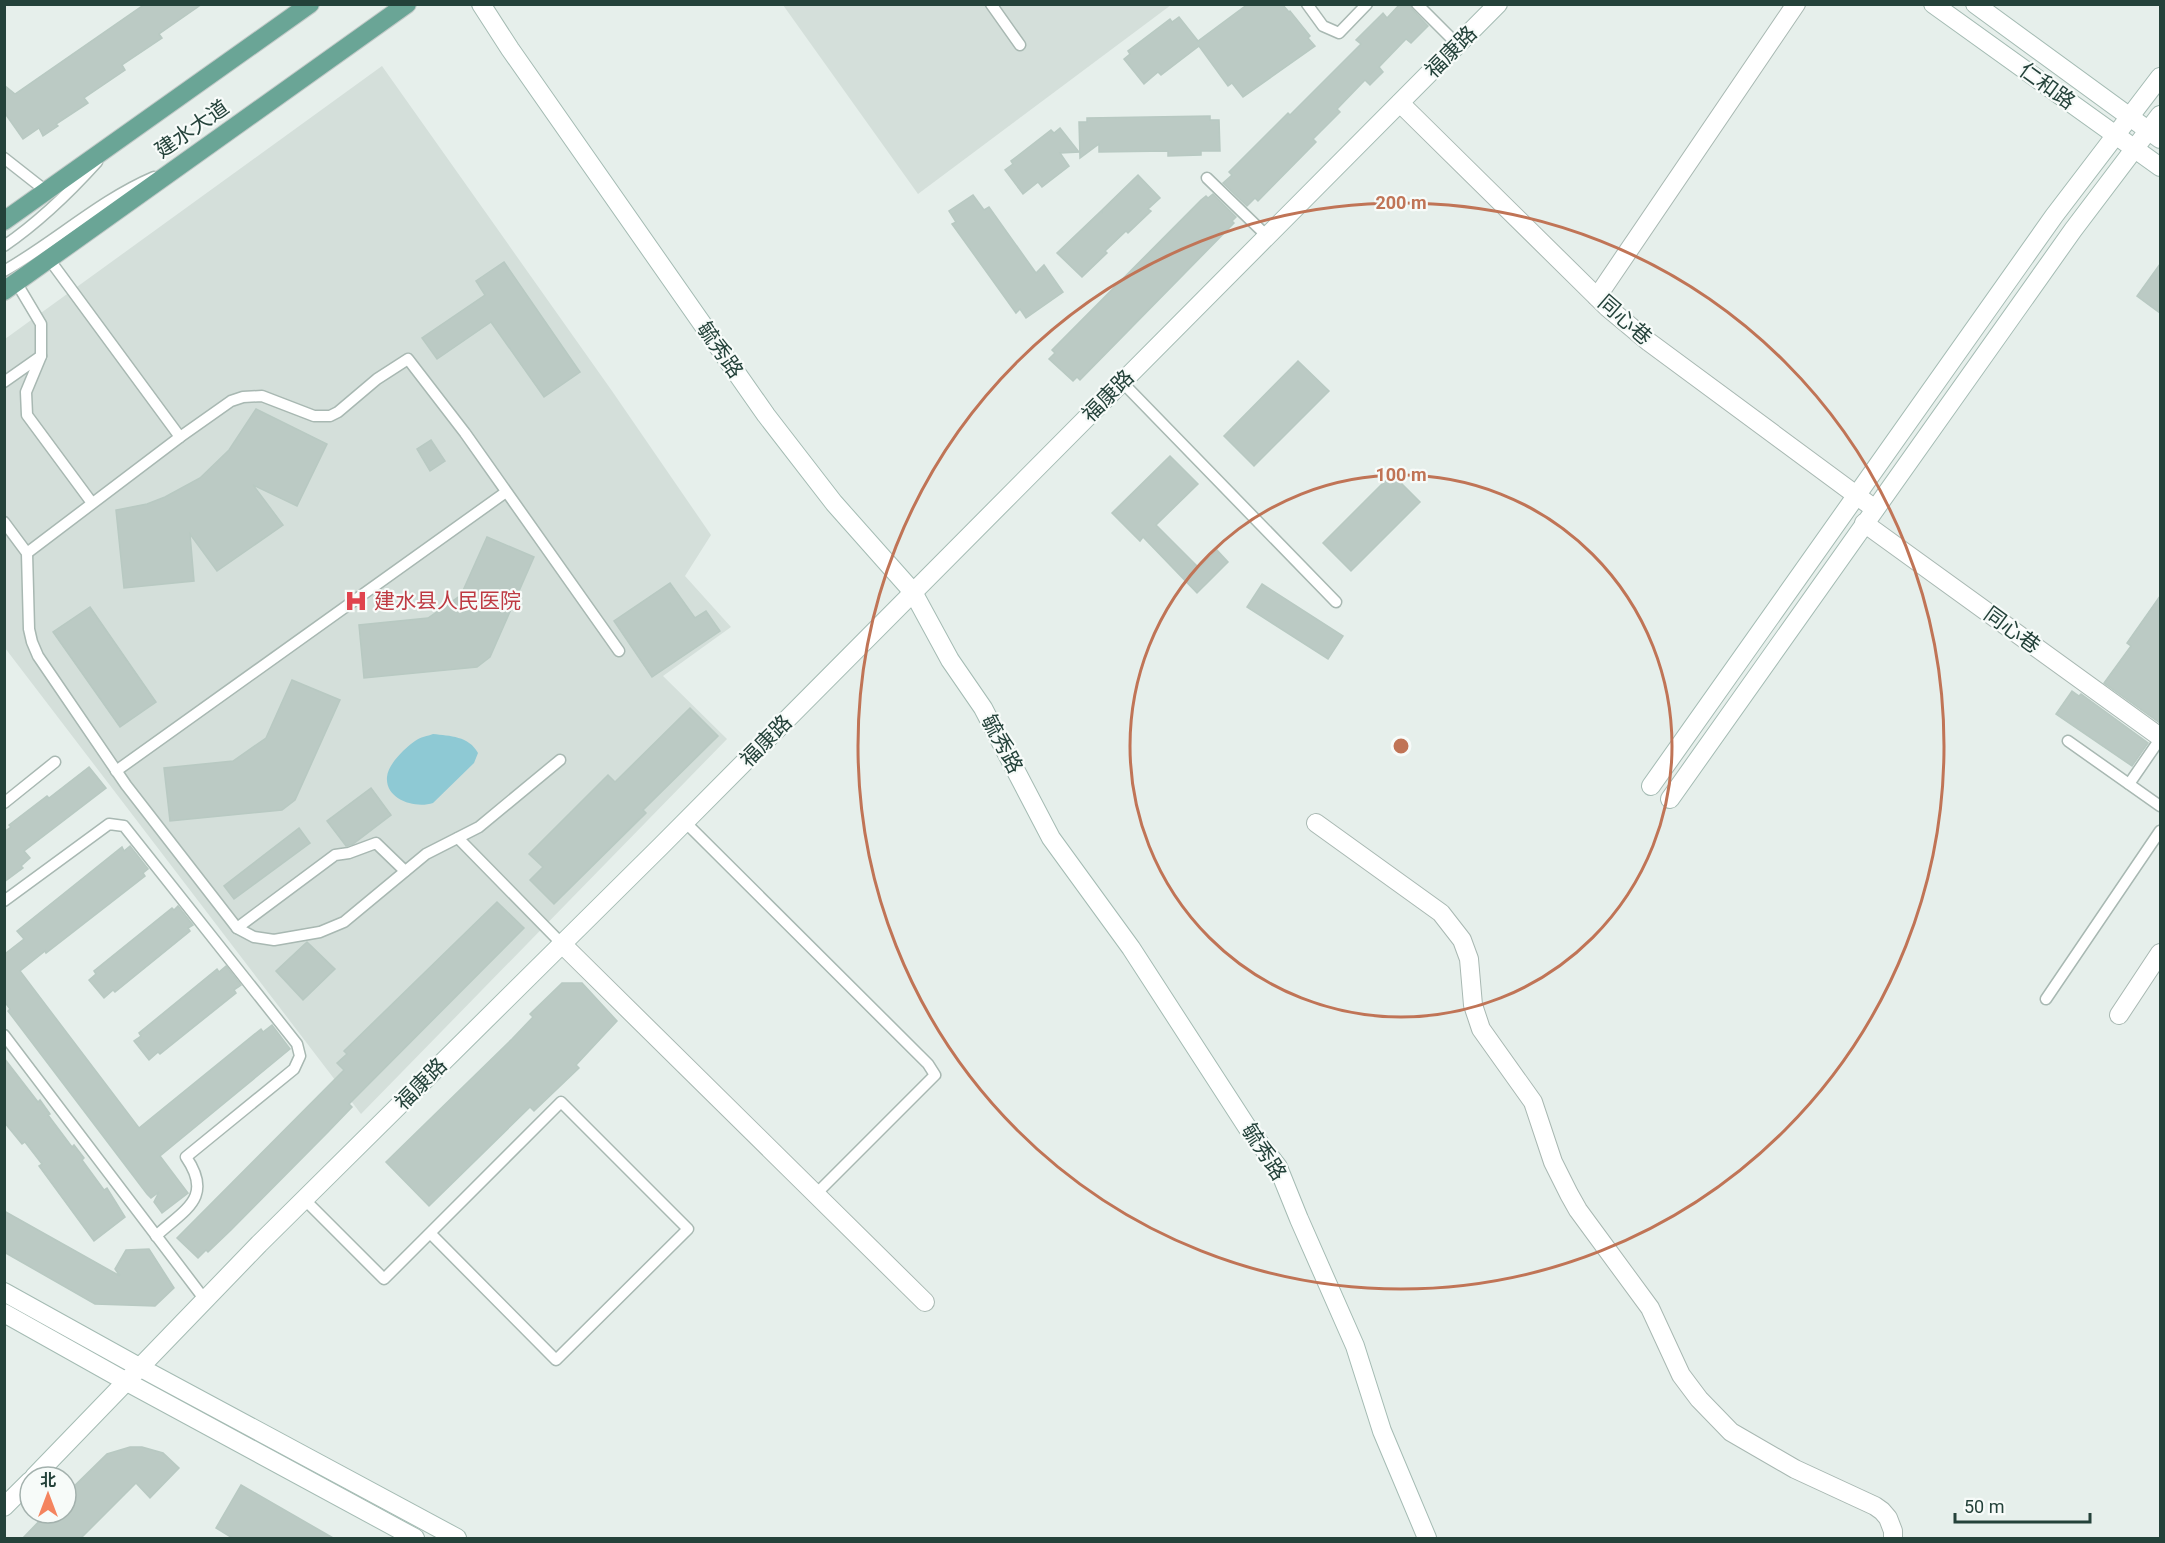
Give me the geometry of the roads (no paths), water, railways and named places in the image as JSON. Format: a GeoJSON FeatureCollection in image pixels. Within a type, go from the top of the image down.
{"type":"FeatureCollection","features":[{"type":"Feature","properties":{"kind":"main road","name":"建水大道"},"geometry":{"type":"LineString","coordinates":[[4,221],[310,4]]}},
{"type":"Feature","properties":{"kind":"main road","name":"建水大道"},"geometry":{"type":"LineString","coordinates":[[8,282],[49,259],[406,4]]}},
{"type":"Feature","properties":{"kind":"street","name":"毓秀路"},"geometry":{"type":"LineString","coordinates":[[481,4],[510,49],[766,415],[834,503],[913,592],[950,660],[983,708],[1051,838],[1131,948],[1247,1127],[1278,1167],[1355,1346],[1382,1431],[1427,1539]]}},
{"type":"Feature","properties":{"kind":"street","name":"福康路"},"geometry":{"type":"LineString","coordinates":[[46,1465],[304,1199],[685,822],[1498,4]]}},
{"type":"Feature","properties":{"kind":"street"},"geometry":{"type":"LineString","coordinates":[[1597,297],[1796,4]]}},
{"type":"Feature","properties":{"kind":"street","name":"仁和路"},"geometry":{"type":"LineString","coordinates":[[1933,4],[2160,167]]}},
{"type":"Feature","properties":{"kind":"street","name":"仁和路"},"geometry":{"type":"LineString","coordinates":[[1975,4],[2155,135]]}},
{"type":"Feature","properties":{"kind":"street"},"geometry":{"type":"LineString","coordinates":[[1651,786],[2054,216],[2160,77]]}},
{"type":"Feature","properties":{"kind":"street","name":"同心巷"},"geometry":{"type":"LineString","coordinates":[[1400,103],[1597,297],[1649,342],[1856,495],[1869,516],[2160,738]]}},
{"type":"Feature","properties":{"kind":"street"},"geometry":{"type":"LineString","coordinates":[[1670,799],[2073,230],[2134,149],[2155,135],[2160,115]]}},
{"type":"Feature","properties":{"kind":"street"},"geometry":{"type":"LineString","coordinates":[[1316,823],[1441,913],[1455,929],[1469,959],[1473,1005],[1481,1029],[1533,1102],[1553,1162],[1574,1202],[1650,1308],[1681,1375],[1699,1399],[1731,1432],[1795,1469],[1875,1506],[1888,1518],[1893,1531],[1893,1539]]}},
{"type":"Feature","properties":{"kind":"street"},"geometry":{"type":"LineString","coordinates":[[562,944],[925,1302]]}},
{"type":"Feature","properties":{"kind":"street"},"geometry":{"type":"LineString","coordinates":[[2119,1015],[2160,952]]}},
{"type":"Feature","properties":{"kind":"street"},"geometry":{"type":"LineString","coordinates":[[4,1292],[457,1539]]}},
{"type":"Feature","properties":{"kind":"street"},"geometry":{"type":"LineString","coordinates":[[4,1313],[415,1539]]}},
{"type":"Feature","properties":{"kind":"street"},"geometry":{"type":"LineString","coordinates":[[4,1507],[18,1493]]}},
{"type":"Feature","properties":{"kind":"lane"},"geometry":{"type":"LineString","coordinates":[[991,4],[1020,45]]}},
{"type":"Feature","properties":{"kind":"lane"},"geometry":{"type":"LineString","coordinates":[[1307,4],[1323,26],[1339,33],[1367,4]]}},
{"type":"Feature","properties":{"kind":"lane"},"geometry":{"type":"LineString","coordinates":[[1417,4],[1458,45]]}},
{"type":"Feature","properties":{"kind":"lane"},"geometry":{"type":"LineString","coordinates":[[4,246],[24,232],[72,190],[118,140]]}},
{"type":"Feature","properties":{"kind":"lane"},"geometry":{"type":"LineString","coordinates":[[4,158],[46,191]]}},
{"type":"Feature","properties":{"kind":"lane"},"geometry":{"type":"LineString","coordinates":[[92,503],[27,415],[26,392],[41,356],[41,324],[8,282],[27,258],[131,187],[179,166]]}},
{"type":"Feature","properties":{"kind":"lane"},"geometry":{"type":"LineString","coordinates":[[1207,178],[1267,236]]}},
{"type":"Feature","properties":{"kind":"lane"},"geometry":{"type":"LineString","coordinates":[[49,259],[180,437]]}},
{"type":"Feature","properties":{"kind":"lane"},"geometry":{"type":"LineString","coordinates":[[4,382],[41,356]]}},
{"type":"Feature","properties":{"kind":"lane"},"geometry":{"type":"LineString","coordinates":[[27,553],[220,407],[243,397],[262,396],[314,416],[330,416],[338,412],[377,379],[408,359],[619,651]]}},
{"type":"Feature","properties":{"kind":"lane"},"geometry":{"type":"LineString","coordinates":[[1122,382],[1336,602]]}},
{"type":"Feature","properties":{"kind":"lane"},"geometry":{"type":"LineString","coordinates":[[116,771],[506,492]]}},
{"type":"Feature","properties":{"kind":"lane"},"geometry":{"type":"LineString","coordinates":[[4,522],[27,553],[29,629],[38,656],[116,771],[237,928],[254,937],[274,940],[320,932],[344,922],[426,854],[479,827],[560,760]]}},
{"type":"Feature","properties":{"kind":"lane"},"geometry":{"type":"LineString","coordinates":[[2129,784],[2160,738]]}},
{"type":"Feature","properties":{"kind":"lane"},"geometry":{"type":"LineString","coordinates":[[2068,741],[2160,806]]}},
{"type":"Feature","properties":{"kind":"lane"},"geometry":{"type":"LineString","coordinates":[[4,804],[55,762]]}},
{"type":"Feature","properties":{"kind":"lane"},"geometry":{"type":"LineString","coordinates":[[685,822],[928,1064],[935,1075],[816,1194]]}},
{"type":"Feature","properties":{"kind":"lane"},"geometry":{"type":"LineString","coordinates":[[4,901],[109,824],[124,826],[297,1044],[300,1056],[294,1069],[186,1157],[195,1171],[199,1186],[197,1196],[156,1236]]}},
{"type":"Feature","properties":{"kind":"lane"},"geometry":{"type":"LineString","coordinates":[[2046,999],[2160,831]]}},
{"type":"Feature","properties":{"kind":"lane"},"geometry":{"type":"LineString","coordinates":[[458,838],[562,944]]}},
{"type":"Feature","properties":{"kind":"lane"},"geometry":{"type":"LineString","coordinates":[[237,928],[335,855],[349,853],[376,843],[405,871]]}},
{"type":"Feature","properties":{"kind":"lane"},"geometry":{"type":"LineString","coordinates":[[4,1035],[205,1300]]}},
{"type":"Feature","properties":{"kind":"lane"},"geometry":{"type":"LineString","coordinates":[[304,1199],[384,1279],[430,1233],[561,1102],[688,1229],[556,1360],[430,1233]]}},
{"type":"Feature","properties":{"kind":"water"},"geometry":{"type":"Polygon","coordinates":[[[433,734],[446,735],[470,743],[478,753],[474,763],[433,803],[418,805],[403,801],[391,792],[388,785],[387,777],[390,767],[411,744],[419,738],[433,734]]]}},
{"type":"Feature","properties":{"kind":"place","name":"建水县人民医院"},"geometry":{"type":"Point","coordinates":[356,601]}}]}
